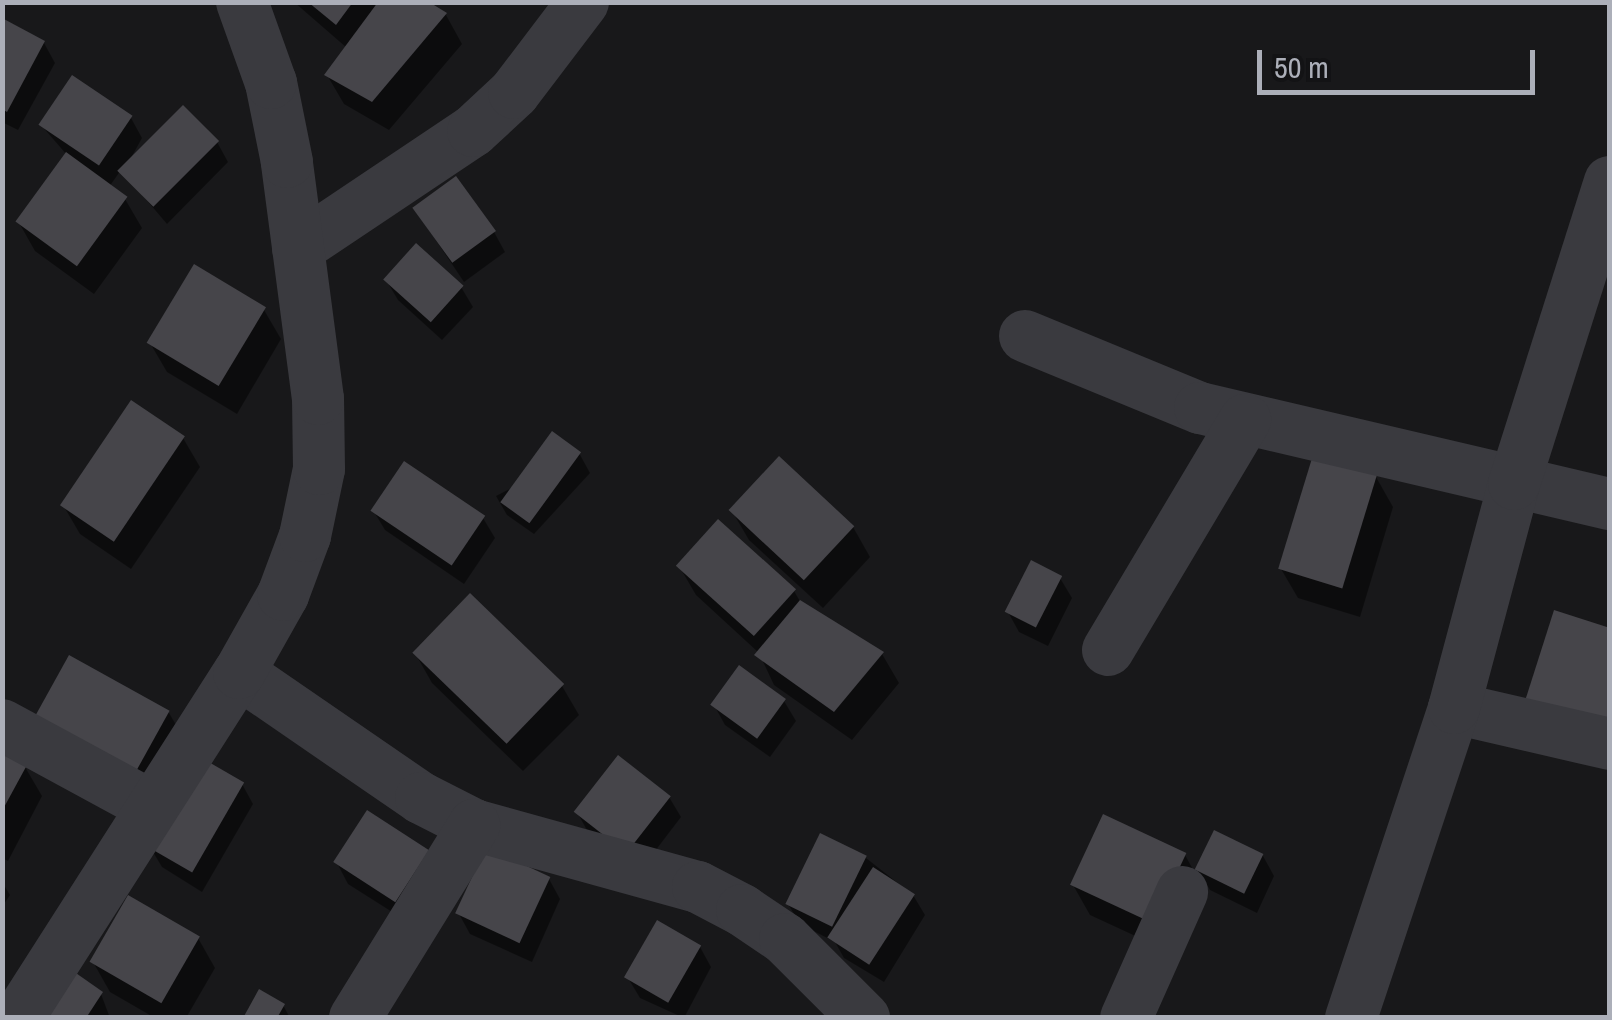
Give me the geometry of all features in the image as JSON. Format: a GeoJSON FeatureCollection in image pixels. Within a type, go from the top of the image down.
{"type":"FeatureCollection","features":[{"type":"Feature","properties":{"kind":"street"},"geometry":{"type":"LineString","coordinates":[[18,1018],[239,673],[283,595],[306,536],[319,469],[318,399],[271,83],[242,2]]}},
{"type":"Feature","properties":{"kind":"street"},"geometry":{"type":"LineString","coordinates":[[298,248],[474,131],[514,92],[583,2]]}},
{"type":"Feature","properties":{"kind":"street"},"geometry":{"type":"LineString","coordinates":[[1351,1018],[1454,708],[1514,484],[1610,182]]}},
{"type":"Feature","properties":{"kind":"street"},"geometry":{"type":"LineString","coordinates":[[1024,336],[1158,394],[1245,420],[1610,504]]}},
{"type":"Feature","properties":{"kind":"street"},"geometry":{"type":"LineString","coordinates":[[1108,650],[1245,420]]}},
{"type":"Feature","properties":{"kind":"street"},"geometry":{"type":"LineString","coordinates":[[239,673],[421,798],[474,824],[698,887],[785,939],[864,1018]]}},
{"type":"Feature","properties":{"kind":"street"},"geometry":{"type":"LineString","coordinates":[[1454,708],[1610,744]]}},
{"type":"Feature","properties":{"kind":"street"},"geometry":{"type":"LineString","coordinates":[[2,726],[151,806]]}},
{"type":"Feature","properties":{"kind":"street"},"geometry":{"type":"LineString","coordinates":[[356,1018],[474,824]]}},
{"type":"Feature","properties":{"kind":"street"},"geometry":{"type":"LineString","coordinates":[[1126,1018],[1182,892]]}},
{"type":"Feature","properties":{"kind":"building"},"geometry":{"type":"Polygon","coordinates":[[[308,2],[353,2],[336,25],[308,2]]]}},
{"type":"Feature","properties":{"kind":"building"},"geometry":{"type":"Polygon","coordinates":[[[378,2],[429,2],[447,13],[372,102],[324,75],[378,2]]]}},
{"type":"Feature","properties":{"kind":"building"},"geometry":{"type":"Polygon","coordinates":[[[2,18],[45,41],[7,112],[2,109],[2,18]]]}},
{"type":"Feature","properties":{"kind":"building"},"geometry":{"type":"Polygon","coordinates":[[[72,75],[133,116],[99,166],[38,125],[72,75]]]}},
{"type":"Feature","properties":{"kind":"building"},"geometry":{"type":"Polygon","coordinates":[[[183,105],[219,141],[153,207],[117,171],[183,105]]]}},
{"type":"Feature","properties":{"kind":"building"},"geometry":{"type":"Polygon","coordinates":[[[66,152],[127,197],[77,266],[15,222],[66,152]]]}},
{"type":"Feature","properties":{"kind":"building"},"geometry":{"type":"Polygon","coordinates":[[[456,176],[496,231],[452,263],[412,208],[456,176]]]}},
{"type":"Feature","properties":{"kind":"building"},"geometry":{"type":"Polygon","coordinates":[[[416,243],[464,286],[431,322],[383,279],[416,243]]]}},
{"type":"Feature","properties":{"kind":"building"},"geometry":{"type":"Polygon","coordinates":[[[194,264],[266,307],[219,386],[147,343],[194,264]]]}},
{"type":"Feature","properties":{"kind":"building"},"geometry":{"type":"Polygon","coordinates":[[[131,400],[185,436],[114,542],[60,505],[131,400]]]}},
{"type":"Feature","properties":{"kind":"building"},"geometry":{"type":"Polygon","coordinates":[[[552,431],[581,452],[529,523],[500,502],[552,431]]]}},
{"type":"Feature","properties":{"kind":"building"},"geometry":{"type":"Polygon","coordinates":[[[1313,455],[1377,475],[1342,588],[1278,569],[1313,455]]]}},
{"type":"Feature","properties":{"kind":"building"},"geometry":{"type":"Polygon","coordinates":[[[779,456],[854,526],[804,580],[729,510],[779,456]]]}},
{"type":"Feature","properties":{"kind":"building"},"geometry":{"type":"Polygon","coordinates":[[[404,461],[485,516],[452,566],[370,511],[404,461]]]}},
{"type":"Feature","properties":{"kind":"building"},"geometry":{"type":"Polygon","coordinates":[[[718,519],[796,589],[754,636],[676,566],[718,519]]]}},
{"type":"Feature","properties":{"kind":"building"},"geometry":{"type":"Polygon","coordinates":[[[1031,560],[1062,576],[1036,628],[1005,612],[1031,560]]]}},
{"type":"Feature","properties":{"kind":"building"},"geometry":{"type":"Polygon","coordinates":[[[470,593],[564,684],[507,744],[412,653],[470,593]]]}},
{"type":"Feature","properties":{"kind":"building"},"geometry":{"type":"Polygon","coordinates":[[[800,600],[884,652],[834,712],[754,655],[800,600]]]}},
{"type":"Feature","properties":{"kind":"building"},"geometry":{"type":"Polygon","coordinates":[[[1554,610],[1610,628],[1610,729],[1525,701],[1554,610]]]}},
{"type":"Feature","properties":{"kind":"building"},"geometry":{"type":"Polygon","coordinates":[[[69,655],[170,711],[132,779],[31,723],[69,655]]]}},
{"type":"Feature","properties":{"kind":"building"},"geometry":{"type":"Polygon","coordinates":[[[739,665],[786,699],[757,739],[710,705],[739,665]]]}},
{"type":"Feature","properties":{"kind":"building"},"geometry":{"type":"Polygon","coordinates":[[[2,752],[27,765],[2,811],[2,752]]]}},
{"type":"Feature","properties":{"kind":"building"},"geometry":{"type":"Polygon","coordinates":[[[618,755],[671,796],[626,853],[574,812],[618,755]]]}},
{"type":"Feature","properties":{"kind":"building"},"geometry":{"type":"Polygon","coordinates":[[[200,757],[244,782],[192,873],[148,847],[200,757]]]}},
{"type":"Feature","properties":{"kind":"building"},"geometry":{"type":"Polygon","coordinates":[[[367,810],[429,850],[395,902],[333,862],[367,810]]]}},
{"type":"Feature","properties":{"kind":"building"},"geometry":{"type":"Polygon","coordinates":[[[1103,814],[1186,853],[1153,924],[1070,885],[1103,814]]]}},
{"type":"Feature","properties":{"kind":"building"},"geometry":{"type":"Polygon","coordinates":[[[1214,830],[1263,854],[1244,894],[1195,870],[1214,830]]]}},
{"type":"Feature","properties":{"kind":"building"},"geometry":{"type":"Polygon","coordinates":[[[820,833],[867,856],[832,927],[785,904],[820,833]]]}},
{"type":"Feature","properties":{"kind":"building"},"geometry":{"type":"Polygon","coordinates":[[[486,847],[550,877],[519,943],[455,913],[486,847]]]}},
{"type":"Feature","properties":{"kind":"building"},"geometry":{"type":"Polygon","coordinates":[[[873,867],[915,894],[869,965],[827,937],[873,867]]]}},
{"type":"Feature","properties":{"kind":"building"},"geometry":{"type":"Polygon","coordinates":[[[128,895],[200,936],[161,1003],[90,962],[128,895]]]}},
{"type":"Feature","properties":{"kind":"building"},"geometry":{"type":"Polygon","coordinates":[[[657,920],[701,946],[668,1003],[624,977],[657,920]]]}},
{"type":"Feature","properties":{"kind":"building"},"geometry":{"type":"Polygon","coordinates":[[[73,971],[103,992],[86,1018],[41,1018],[73,971]]]}},
{"type":"Feature","properties":{"kind":"building"},"geometry":{"type":"Polygon","coordinates":[[[259,989],[285,1004],[277,1018],[243,1018],[259,989]]]}}]}
